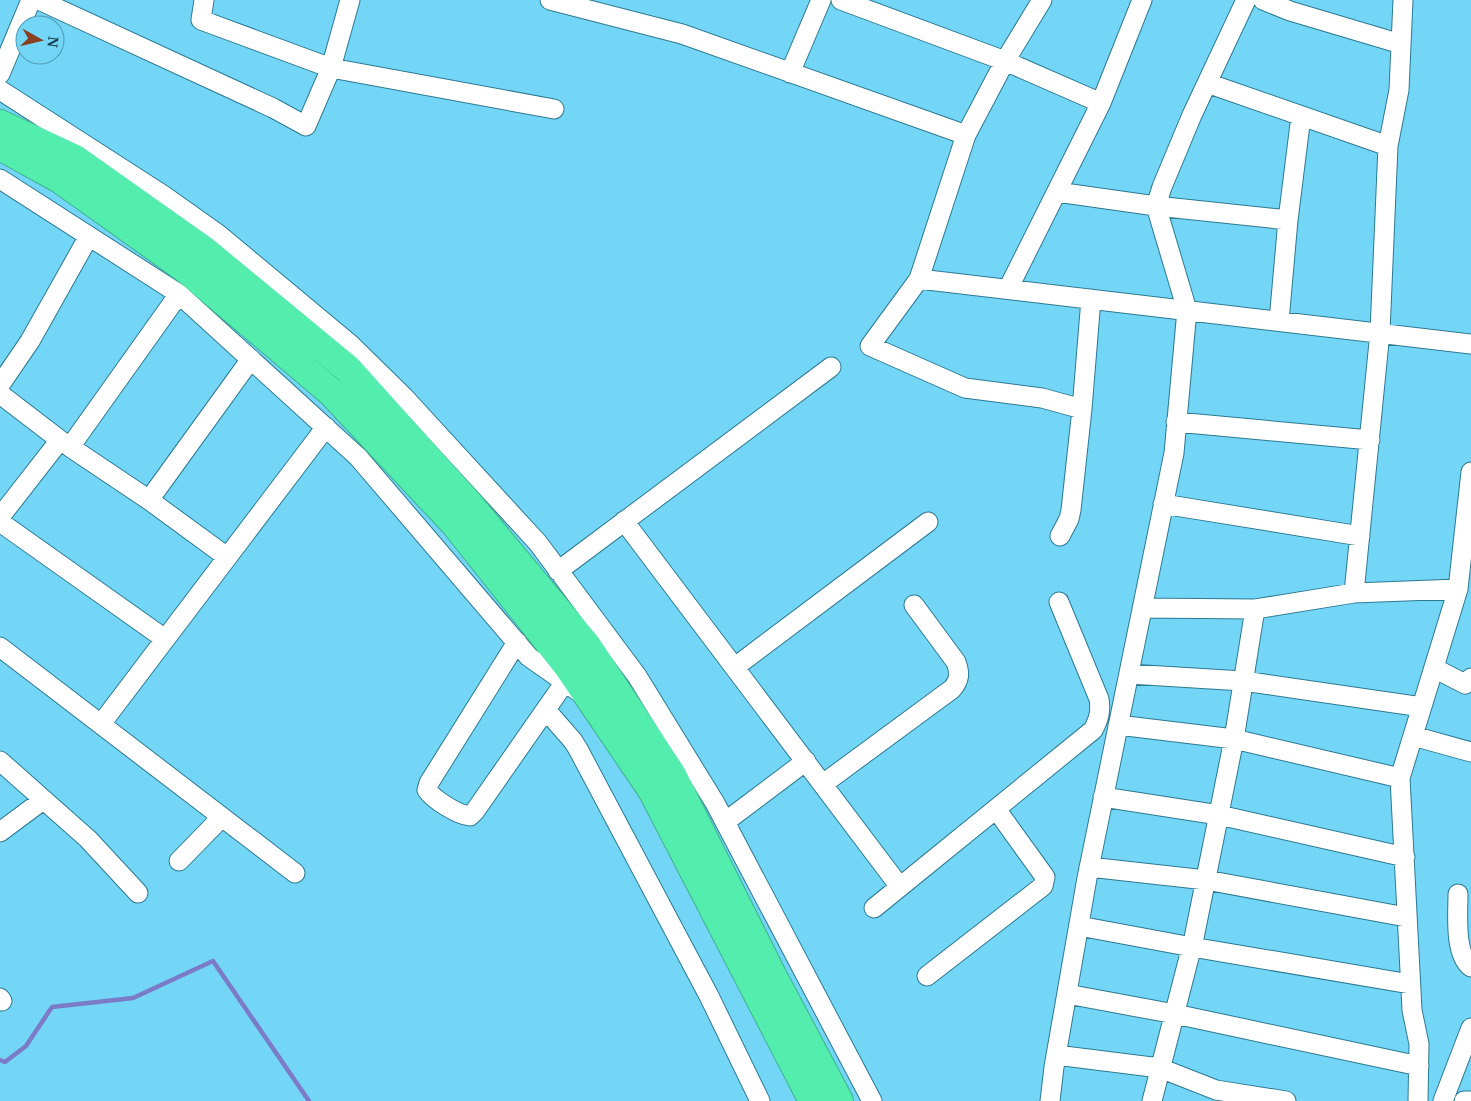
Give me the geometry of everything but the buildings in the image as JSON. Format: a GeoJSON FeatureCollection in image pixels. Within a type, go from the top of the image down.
{"type":"FeatureCollection","features":[{"type":"Feature","properties":{"kind":"highway"},"geometry":{"type":"LineString","coordinates":[[0,124],[75,159],[206,251],[348,370],[469,504],[587,646],[672,775],[771,973],[839,1101]]}},
{"type":"Feature","properties":{"kind":"highway"},"geometry":{"type":"LineString","coordinates":[[0,146],[60,179],[186,269],[330,392],[455,524],[567,665],[652,790],[813,1101]]}},
{"type":"Feature","properties":{"kind":"street"},"geometry":{"type":"LineString","coordinates":[[0,74],[32,0]]}},
{"type":"Feature","properties":{"kind":"street"},"geometry":{"type":"LineString","coordinates":[[39,0],[273,108],[306,126],[331,68],[350,0]]}},
{"type":"Feature","properties":{"kind":"street"},"geometry":{"type":"LineString","coordinates":[[204,0],[201,20],[331,68],[554,109]]}},
{"type":"Feature","properties":{"kind":"street"},"geometry":{"type":"LineString","coordinates":[[550,0],[682,34],[966,135]]}},
{"type":"Feature","properties":{"kind":"street"},"geometry":{"type":"LineString","coordinates":[[790,72],[821,0]]}},
{"type":"Feature","properties":{"kind":"street"},"geometry":{"type":"LineString","coordinates":[[841,0],[1005,61],[1100,103]]}},
{"type":"Feature","properties":{"kind":"street"},"geometry":{"type":"LineString","coordinates":[[1042,0],[1005,61],[966,135],[919,279],[870,346],[965,388],[1042,398],[1082,409]]}},
{"type":"Feature","properties":{"kind":"street"},"geometry":{"type":"LineString","coordinates":[[1008,289],[1100,103],[1142,0]]}},
{"type":"Feature","properties":{"kind":"street"},"geometry":{"type":"LineString","coordinates":[[1050,1101],[1056,1054],[1089,866],[1174,453],[1186,310],[1156,206],[1162,186],[1207,83],[1246,0]]}},
{"type":"Feature","properties":{"kind":"street"},"geometry":{"type":"LineString","coordinates":[[1263,0],[1290,11],[1401,44]]}},
{"type":"Feature","properties":{"kind":"street"},"geometry":{"type":"LineString","coordinates":[[1354,593],[1380,332],[1388,146],[1399,90],[1403,0]]}},
{"type":"Feature","properties":{"kind":"street"},"geometry":{"type":"LineString","coordinates":[[1207,83],[1388,146]]}},
{"type":"Feature","properties":{"kind":"street"},"geometry":{"type":"LineString","coordinates":[[0,90],[163,195],[218,234],[350,344],[417,412],[538,543],[637,676],[715,804],[872,1101]]}},
{"type":"Feature","properties":{"kind":"street"},"geometry":{"type":"LineString","coordinates":[[1279,321],[1288,220],[1301,116]]}},
{"type":"Feature","properties":{"kind":"street"},"geometry":{"type":"LineString","coordinates":[[0,179],[179,294],[358,457],[529,657],[591,700]]}},
{"type":"Feature","properties":{"kind":"street"},"geometry":{"type":"LineString","coordinates":[[1057,192],[1156,206],[1288,220]]}},
{"type":"Feature","properties":{"kind":"street"},"geometry":{"type":"LineString","coordinates":[[0,385],[30,340],[89,236]]}},
{"type":"Feature","properties":{"kind":"street"},"geometry":{"type":"LineString","coordinates":[[919,279],[1471,344]]}},
{"type":"Feature","properties":{"kind":"street"},"geometry":{"type":"LineString","coordinates":[[0,518],[65,443],[179,294]]}},
{"type":"Feature","properties":{"kind":"street"},"geometry":{"type":"LineString","coordinates":[[1060,536],[1071,510],[1091,299]]}},
{"type":"Feature","properties":{"kind":"street"},"geometry":{"type":"LineString","coordinates":[[149,500],[251,359]]}},
{"type":"Feature","properties":{"kind":"street"},"geometry":{"type":"LineString","coordinates":[[558,571],[831,367]]}},
{"type":"Feature","properties":{"kind":"street"},"geometry":{"type":"LineString","coordinates":[[0,394],[65,443],[149,500],[226,557]]}},
{"type":"Feature","properties":{"kind":"street"},"geometry":{"type":"LineString","coordinates":[[1176,422],[1370,440]]}},
{"type":"Feature","properties":{"kind":"street"},"geometry":{"type":"LineString","coordinates":[[101,724],[326,427]]}},
{"type":"Feature","properties":{"kind":"street"},"geometry":{"type":"LineString","coordinates":[[1425,1101],[1419,1066],[1419,1044],[1412,1010],[1400,778],[1458,588],[1471,472]]}},
{"type":"Feature","properties":{"kind":"street"},"geometry":{"type":"LineString","coordinates":[[1163,504],[1360,536]]}},
{"type":"Feature","properties":{"kind":"street"},"geometry":{"type":"LineString","coordinates":[[624,521],[900,887]]}},
{"type":"Feature","properties":{"kind":"street"},"geometry":{"type":"LineString","coordinates":[[0,522],[165,639]]}},
{"type":"Feature","properties":{"kind":"street"},"geometry":{"type":"LineString","coordinates":[[735,667],[928,522]]}},
{"type":"Feature","properties":{"kind":"street"},"geometry":{"type":"LineString","coordinates":[[1142,608],[1255,609],[1354,593],[1458,588]]}},
{"type":"Feature","properties":{"kind":"street"},"geometry":{"type":"LineString","coordinates":[[874,908],[1093,730],[1099,719],[1099,699],[1059,602]]}},
{"type":"Feature","properties":{"kind":"street"},"geometry":{"type":"LineString","coordinates":[[823,784],[952,689],[957,682],[960,672],[956,662],[914,605]]}},
{"type":"Feature","properties":{"kind":"street"},"geometry":{"type":"LineString","coordinates":[[1152,1101],[1192,947],[1234,739],[1255,609]]}},
{"type":"Feature","properties":{"kind":"street"},"geometry":{"type":"LineString","coordinates":[[517,642],[429,783],[427,790],[430,796],[462,815],[470,816],[565,682]]}},
{"type":"Feature","properties":{"kind":"street"},"geometry":{"type":"LineString","coordinates":[[0,647],[295,873]]}},
{"type":"Feature","properties":{"kind":"street"},"geometry":{"type":"LineString","coordinates":[[1434,668],[1465,684],[1471,678]]}},
{"type":"Feature","properties":{"kind":"street"},"geometry":{"type":"LineString","coordinates":[[1129,674],[1243,681],[1422,707]]}},
{"type":"Feature","properties":{"kind":"street"},"geometry":{"type":"LineString","coordinates":[[546,710],[578,749],[708,996],[760,1101]]}},
{"type":"Feature","properties":{"kind":"street"},"geometry":{"type":"LineString","coordinates":[[1118,725],[1234,739],[1400,778]]}},
{"type":"Feature","properties":{"kind":"street"},"geometry":{"type":"LineString","coordinates":[[1413,736],[1471,752]]}},
{"type":"Feature","properties":{"kind":"street"},"geometry":{"type":"LineString","coordinates":[[0,761],[88,840],[138,893]]}},
{"type":"Feature","properties":{"kind":"street"},"geometry":{"type":"LineString","coordinates":[[725,822],[806,762]]}},
{"type":"Feature","properties":{"kind":"street"},"geometry":{"type":"LineString","coordinates":[[1104,798],[1219,815],[1405,857]]}},
{"type":"Feature","properties":{"kind":"street"},"geometry":{"type":"LineString","coordinates":[[0,832],[43,800]]}},
{"type":"Feature","properties":{"kind":"street"},"geometry":{"type":"LineString","coordinates":[[927,976],[1043,886],[1045,882],[1045,877],[996,809]]}},
{"type":"Feature","properties":{"kind":"street"},"geometry":{"type":"LineString","coordinates":[[179,861],[222,817]]}},
{"type":"Feature","properties":{"kind":"street"},"geometry":{"type":"LineString","coordinates":[[1089,866],[1206,880],[1406,917]]}},
{"type":"Feature","properties":{"kind":"street"},"geometry":{"type":"LineString","coordinates":[[1458,894],[1459,942],[1466,962],[1471,967]]}},
{"type":"Feature","properties":{"kind":"street"},"geometry":{"type":"LineString","coordinates":[[1079,926],[1410,984]]}},
{"type":"Feature","properties":{"kind":"street"},"geometry":{"type":"LineString","coordinates":[[1067,994],[1175,1014],[1419,1066]]}},
{"type":"Feature","properties":{"kind":"street"},"geometry":{"type":"LineString","coordinates":[[1443,1101],[1471,1028]]}},
{"type":"Feature","properties":{"kind":"street"},"geometry":{"type":"LineString","coordinates":[[1056,1054],[1160,1068],[1216,1090],[1286,1101]]}},
{"type":"Feature","properties":{"kind":"street"},"geometry":{"type":"LineString","coordinates":[[1464,1101],[1471,1101]]}},
{"type":"Feature","properties":{"kind":"waterway"},"geometry":{"type":"LineString","coordinates":[[0,1060],[5,1062],[26,1046],[52,1007],[133,998],[213,961],[309,1101]]}}]}
